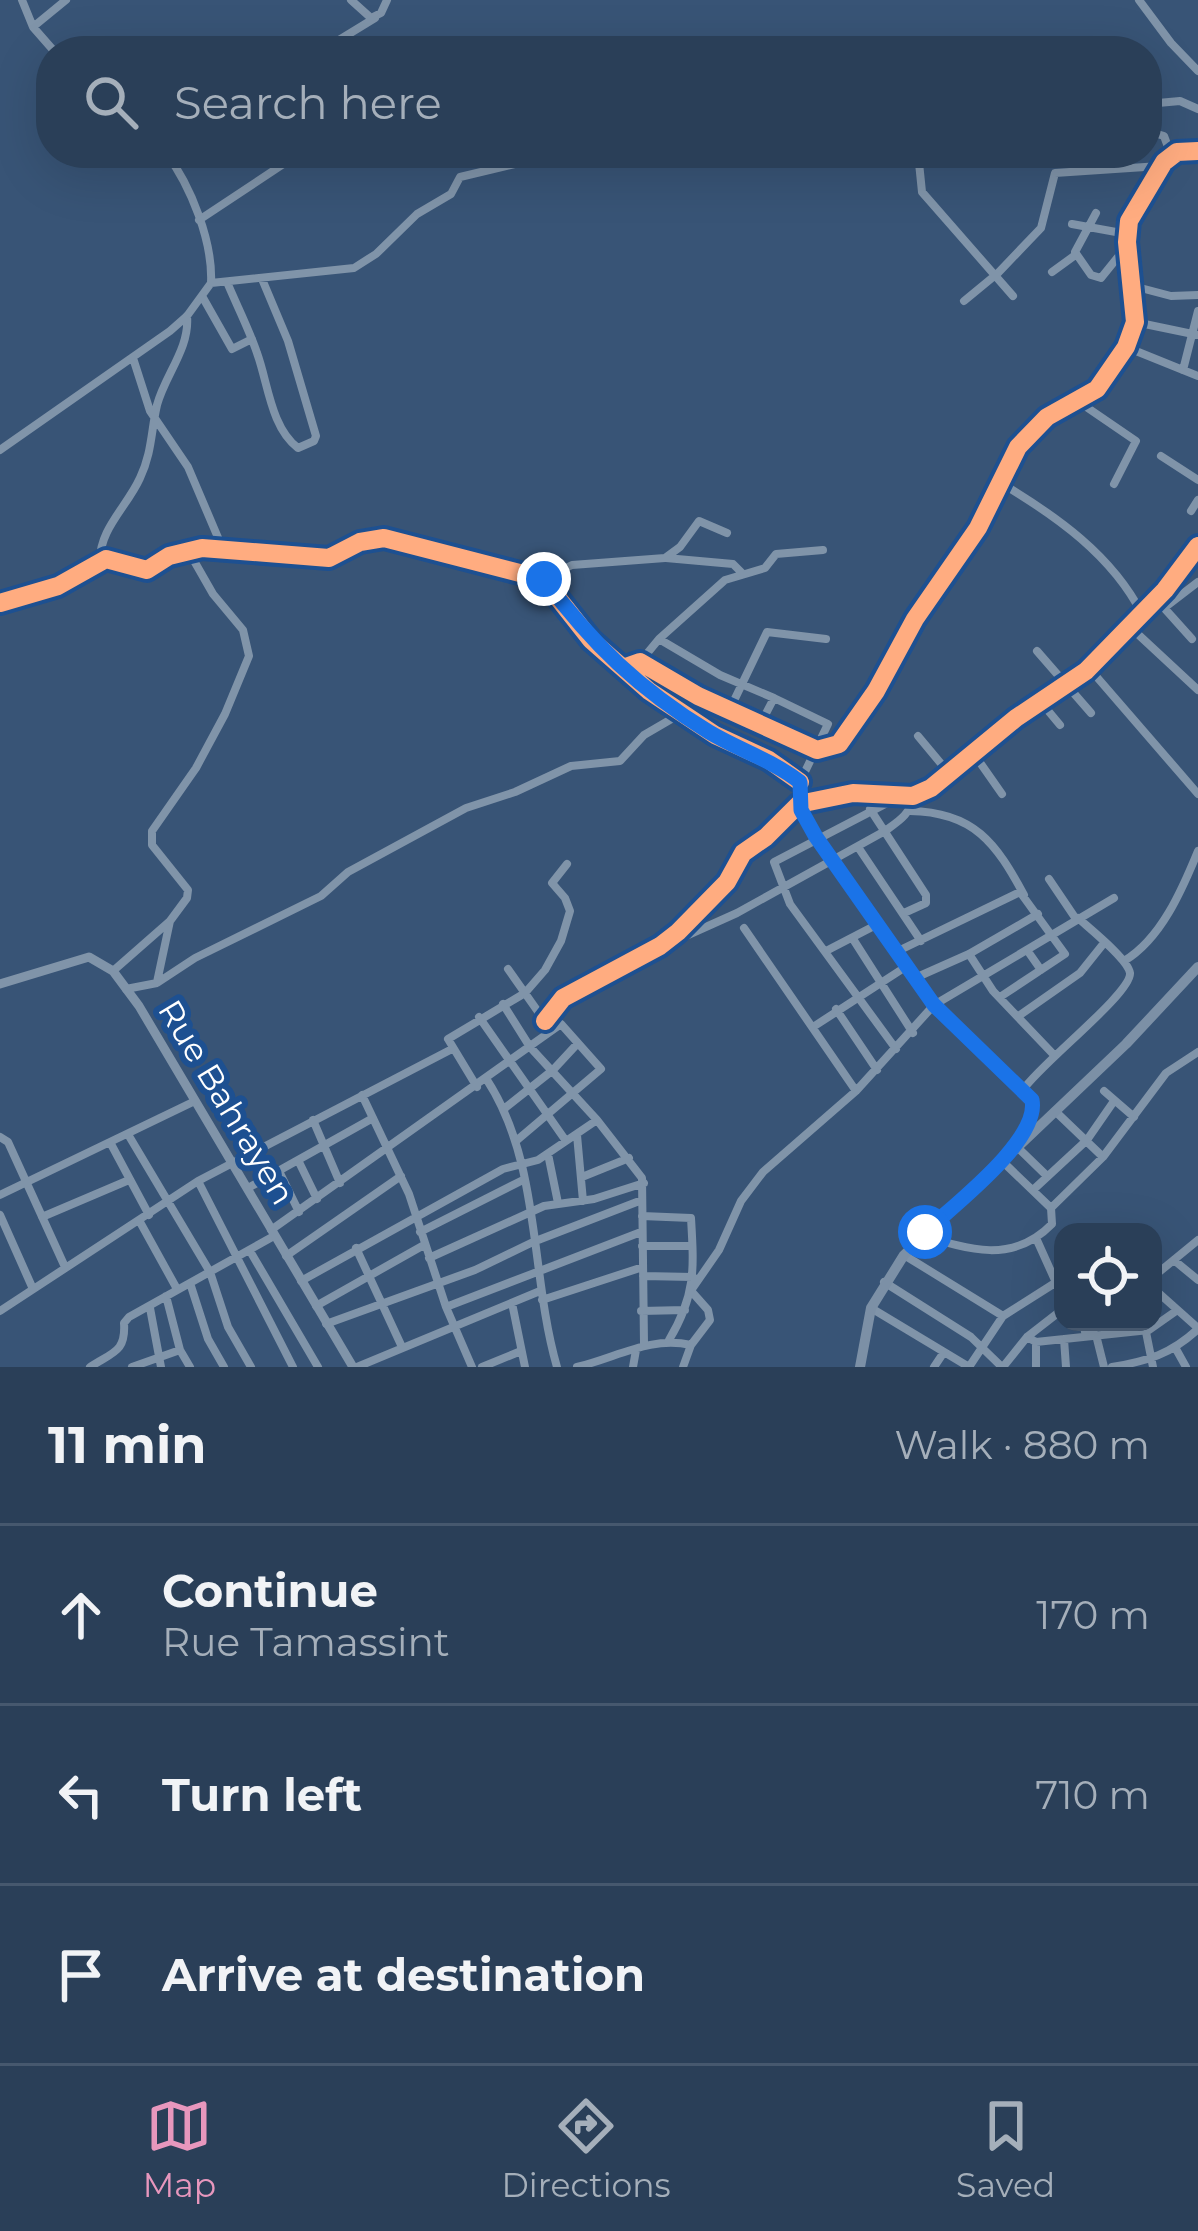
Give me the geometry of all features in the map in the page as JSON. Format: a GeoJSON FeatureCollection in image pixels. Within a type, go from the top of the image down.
{"type":"FeatureCollection","features":[{"type":"Feature","properties":{"kind":"main road"},"geometry":{"type":"LineString","coordinates":[[860,1367],[871,1308],[904,1255],[1126,1044],[1198,967]]}},
{"type":"Feature","properties":{"kind":"street"},"geometry":{"type":"LineString","coordinates":[[22,0],[41,36]]}},
{"type":"Feature","properties":{"kind":"street"},"geometry":{"type":"LineString","coordinates":[[33,26],[66,0]]}},
{"type":"Feature","properties":{"kind":"street"},"geometry":{"type":"LineString","coordinates":[[351,0],[367,17],[375,18]]}},
{"type":"Feature","properties":{"kind":"street"},"geometry":{"type":"LineString","coordinates":[[346,36],[375,18],[388,0]]}},
{"type":"Feature","properties":{"kind":"street"},"geometry":{"type":"LineString","coordinates":[[1139,0],[1198,70]]}},
{"type":"Feature","properties":{"kind":"street"},"geometry":{"type":"LineString","coordinates":[[1162,103],[1180,101],[1198,109]]}},
{"type":"Feature","properties":{"kind":"street"},"geometry":{"type":"LineString","coordinates":[[1162,135],[1171,154]]}},
{"type":"Feature","properties":{"kind":"street"},"geometry":{"type":"LineString","coordinates":[[1162,165],[1171,154],[1198,151]]}},
{"type":"Feature","properties":{"kind":"street"},"geometry":{"type":"LineString","coordinates":[[0,450],[188,316],[211,284],[211,261],[199,220],[173,168]]}},
{"type":"Feature","properties":{"kind":"street"},"geometry":{"type":"LineString","coordinates":[[199,220],[277,168]]}},
{"type":"Feature","properties":{"kind":"street"},"geometry":{"type":"LineString","coordinates":[[211,284],[354,268],[376,254],[416,214],[451,194],[460,177],[498,168]]}},
{"type":"Feature","properties":{"kind":"street"},"geometry":{"type":"LineString","coordinates":[[920,168],[922,192],[1013,296]]}},
{"type":"Feature","properties":{"kind":"street"},"geometry":{"type":"LineString","coordinates":[[964,301],[1041,228],[1055,172],[1116,168]]}},
{"type":"Feature","properties":{"kind":"street"},"geometry":{"type":"LineString","coordinates":[[640,662],[729,711],[817,750],[832,748],[848,733],[915,619],[966,549],[1028,434],[1106,380],[1126,347],[1135,322],[1126,234],[1160,168]]}},
{"type":"Feature","properties":{"kind":"street"},"geometry":{"type":"LineString","coordinates":[[1052,272],[1075,256],[1096,213]]}},
{"type":"Feature","properties":{"kind":"street"},"geometry":{"type":"LineString","coordinates":[[1072,224],[1126,234]]}},
{"type":"Feature","properties":{"kind":"street"},"geometry":{"type":"LineString","coordinates":[[1075,256],[1090,275],[1101,278],[1127,246]]}},
{"type":"Feature","properties":{"kind":"street"},"geometry":{"type":"LineString","coordinates":[[227,282],[252,339],[273,408],[296,448],[316,436],[288,341],[262,279]]}},
{"type":"Feature","properties":{"kind":"street"},"geometry":{"type":"LineString","coordinates":[[1133,286],[1171,296],[1198,295]]}},
{"type":"Feature","properties":{"kind":"street"},"geometry":{"type":"LineString","coordinates":[[202,296],[232,349],[252,339]]}},
{"type":"Feature","properties":{"kind":"street"},"geometry":{"type":"LineString","coordinates":[[1183,370],[1198,310]]}},
{"type":"Feature","properties":{"kind":"street"},"geometry":{"type":"LineString","coordinates":[[100,562],[101,539],[146,467],[157,404],[187,332],[188,316]]}},
{"type":"Feature","properties":{"kind":"street"},"geometry":{"type":"LineString","coordinates":[[1135,322],[1194,334]]}},
{"type":"Feature","properties":{"kind":"street"},"geometry":{"type":"LineString","coordinates":[[1126,347],[1198,376]]}},
{"type":"Feature","properties":{"kind":"street"},"geometry":{"type":"LineString","coordinates":[[133,358],[156,421],[188,467],[222,547]]}},
{"type":"Feature","properties":{"kind":"street"},"geometry":{"type":"LineString","coordinates":[[1078,401],[1136,441],[1114,484]]}},
{"type":"Feature","properties":{"kind":"street"},"geometry":{"type":"LineString","coordinates":[[1160,456],[1198,480]]}},
{"type":"Feature","properties":{"kind":"street"},"geometry":{"type":"LineString","coordinates":[[1001,483],[1108,563],[1142,614]]}},
{"type":"Feature","properties":{"kind":"street"},"geometry":{"type":"LineString","coordinates":[[1191,511],[1198,500]]}},
{"type":"Feature","properties":{"kind":"street"},"geometry":{"type":"LineString","coordinates":[[665,558],[680,547],[699,521],[727,533]]}},
{"type":"Feature","properties":{"kind":"street"},"geometry":{"type":"LineString","coordinates":[[0,604],[80,577],[106,559],[147,569],[188,551],[222,547],[329,558],[360,542],[384,538],[544,579],[591,640],[623,668],[715,735],[769,760],[800,782]]}},
{"type":"Feature","properties":{"kind":"street"},"geometry":{"type":"LineString","coordinates":[[660,946],[727,882],[743,853],[799,804],[854,793],[897,798],[931,788],[1040,700],[1089,668],[1156,599],[1198,546]]}},
{"type":"Feature","properties":{"kind":"street"},"geometry":{"type":"LineString","coordinates":[[623,668],[640,662],[658,639],[725,580],[765,568],[776,554],[823,550]]}},
{"type":"Feature","properties":{"kind":"street"},"geometry":{"type":"LineString","coordinates":[[157,983],[170,921],[188,890],[152,844],[152,831],[196,768],[249,656],[243,630],[213,594],[188,551]]}},
{"type":"Feature","properties":{"kind":"street"},"geometry":{"type":"LineString","coordinates":[[544,579],[572,565],[665,558],[720,561],[736,565],[743,574]]}},
{"type":"Feature","properties":{"kind":"street"},"geometry":{"type":"LineString","coordinates":[[1164,608],[1198,582]]}},
{"type":"Feature","properties":{"kind":"street"},"geometry":{"type":"LineString","coordinates":[[1156,599],[1192,639]]}},
{"type":"Feature","properties":{"kind":"street"},"geometry":{"type":"LineString","coordinates":[[1128,625],[1198,691]]}},
{"type":"Feature","properties":{"kind":"street"},"geometry":{"type":"LineString","coordinates":[[729,711],[770,630],[826,639]]}},
{"type":"Feature","properties":{"kind":"street"},"geometry":{"type":"LineString","coordinates":[[658,639],[848,733]]}},
{"type":"Feature","properties":{"kind":"street"},"geometry":{"type":"LineString","coordinates":[[1037,651],[1091,712]]}},
{"type":"Feature","properties":{"kind":"street"},"geometry":{"type":"LineString","coordinates":[[1089,668],[1198,794]]}},
{"type":"Feature","properties":{"kind":"street"},"geometry":{"type":"LineString","coordinates":[[760,725],[774,698]]}},
{"type":"Feature","properties":{"kind":"street"},"geometry":{"type":"LineString","coordinates":[[1040,700],[1060,725]]}},
{"type":"Feature","properties":{"kind":"street"},"geometry":{"type":"LineString","coordinates":[[126,989],[157,983],[195,958],[321,896],[348,872],[466,808],[571,766],[620,760],[644,735],[681,713]]}},
{"type":"Feature","properties":{"kind":"street"},"geometry":{"type":"LineString","coordinates":[[828,724],[800,782],[799,804],[816,837],[934,1005],[1034,1105],[1018,1145],[1047,1176]]}},
{"type":"Feature","properties":{"kind":"street"},"geometry":{"type":"LineString","coordinates":[[918,736],[948,772]]}},
{"type":"Feature","properties":{"kind":"street"},"geometry":{"type":"LineString","coordinates":[[974,754],[1002,794]]}},
{"type":"Feature","properties":{"kind":"street"},"geometry":{"type":"LineString","coordinates":[[90,1367],[120,1348],[126,1336],[125,1320],[250,1251],[511,1063],[547,1026],[563,998],[660,946],[704,930],[858,847],[909,811],[913,796]]}},
{"type":"Feature","properties":{"kind":"street"},"geometry":{"type":"LineString","coordinates":[[896,1049],[790,904],[774,862],[897,798]]}},
{"type":"Feature","properties":{"kind":"street"},"geometry":{"type":"LineString","coordinates":[[870,809],[926,895],[926,903],[904,913]]}},
{"type":"Feature","properties":{"kind":"street"},"geometry":{"type":"LineString","coordinates":[[909,811],[951,816],[986,837],[1065,954],[1000,998]]}},
{"type":"Feature","properties":{"kind":"street"},"geometry":{"type":"LineString","coordinates":[[858,847],[921,941]]}},
{"type":"Feature","properties":{"kind":"street"},"geometry":{"type":"LineString","coordinates":[[1124,961],[1137,953],[1172,908],[1198,851]]}},
{"type":"Feature","properties":{"kind":"street"},"geometry":{"type":"LineString","coordinates":[[477,1087],[452,1049],[450,1036],[525,993],[545,970],[569,919],[569,904],[551,883],[567,864]]}},
{"type":"Feature","properties":{"kind":"street"},"geometry":{"type":"LineString","coordinates":[[1023,1090],[1038,1069],[1118,995],[1130,974],[1124,961],[1077,919],[1049,879]]}},
{"type":"Feature","properties":{"kind":"street"},"geometry":{"type":"LineString","coordinates":[[898,952],[1013,893],[1024,896]]}},
{"type":"Feature","properties":{"kind":"street"},"geometry":{"type":"LineString","coordinates":[[692,1290],[719,1250],[741,1201],[763,1172],[877,1070],[934,1005],[1114,898]]}},
{"type":"Feature","properties":{"kind":"street"},"geometry":{"type":"LineString","coordinates":[[915,978],[969,954],[1038,914]]}},
{"type":"Feature","properties":{"kind":"street"},"geometry":{"type":"LineString","coordinates":[[0,984],[89,957],[113,971],[170,921]]}},
{"type":"Feature","properties":{"kind":"street"},"geometry":{"type":"LineString","coordinates":[[826,951],[878,924]]}},
{"type":"Feature","properties":{"kind":"street"},"geometry":{"type":"LineString","coordinates":[[744,928],[856,1090]]}},
{"type":"Feature","properties":{"kind":"street"},"geometry":{"type":"LineString","coordinates":[[853,939],[913,1033]]}},
{"type":"Feature","properties":{"kind":"street"},"geometry":{"type":"LineString","coordinates":[[1020,1015],[1080,973],[1104,943]]}},
{"type":"Feature","properties":{"kind":"street"},"geometry":{"type":"LineString","coordinates":[[1027,950],[1041,970]]}},
{"type":"Feature","properties":{"kind":"street"},"geometry":{"type":"LineString","coordinates":[[969,954],[1000,998],[1054,1055]]}},
{"type":"Feature","properties":{"kind":"street"},"geometry":{"type":"LineString","coordinates":[[813,1027],[908,965]]}},
{"type":"Feature","properties":{"kind":"street"},"geometry":{"type":"LineString","coordinates":[[508,968],[547,1026]]}},
{"type":"Feature","properties":{"kind":"street","name":"Rue Bahrayen"},"geometry":{"type":"LineString","coordinates":[[113,971],[355,1367]]}},
{"type":"Feature","properties":{"kind":"street"},"geometry":{"type":"LineString","coordinates":[[503,1004],[530,1047],[629,1158],[644,1183],[640,1346],[633,1367]]}},
{"type":"Feature","properties":{"kind":"street"},"geometry":{"type":"LineString","coordinates":[[836,1009],[877,1070]]}},
{"type":"Feature","properties":{"kind":"street"},"geometry":{"type":"LineString","coordinates":[[478,1017],[566,1141]]}},
{"type":"Feature","properties":{"kind":"street"},"geometry":{"type":"LineString","coordinates":[[516,1141],[602,1069],[561,1024],[547,1026]]}},
{"type":"Feature","properties":{"kind":"street"},"geometry":{"type":"LineString","coordinates":[[505,1108],[578,1043]]}},
{"type":"Feature","properties":{"kind":"street"},"geometry":{"type":"LineString","coordinates":[[0,1311],[198,1181],[452,1049]]}},
{"type":"Feature","properties":{"kind":"street"},"geometry":{"type":"LineString","coordinates":[[1051,1208],[1102,1156],[1166,1072],[1198,1052]]}},
{"type":"Feature","properties":{"kind":"street"},"geometry":{"type":"LineString","coordinates":[[488,1080],[505,1108],[516,1141],[557,1367]]}},
{"type":"Feature","properties":{"kind":"street"},"geometry":{"type":"LineString","coordinates":[[1104,1091],[1134,1117]]}},
{"type":"Feature","properties":{"kind":"street"},"geometry":{"type":"LineString","coordinates":[[362,1095],[401,1176],[472,1367]]}},
{"type":"Feature","properties":{"kind":"street"},"geometry":{"type":"LineString","coordinates":[[0,1195],[196,1101]]}},
{"type":"Feature","properties":{"kind":"street"},"geometry":{"type":"LineString","coordinates":[[1033,1190],[1087,1140],[1114,1101]]}},
{"type":"Feature","properties":{"kind":"street"},"geometry":{"type":"LineString","coordinates":[[1054,1110],[1102,1156]]}},
{"type":"Feature","properties":{"kind":"street"},"geometry":{"type":"LineString","coordinates":[[248,1188],[373,1118]]}},
{"type":"Feature","properties":{"kind":"street"},"geometry":{"type":"LineString","coordinates":[[313,1120],[340,1183]]}},
{"type":"Feature","properties":{"kind":"street"},"geometry":{"type":"LineString","coordinates":[[301,1281],[503,1168],[548,1154],[597,1120]]}},
{"type":"Feature","properties":{"kind":"street"},"geometry":{"type":"LineString","coordinates":[[577,1135],[584,1201]]}},
{"type":"Feature","properties":{"kind":"street"},"geometry":{"type":"LineString","coordinates":[[129,1136],[210,1272],[228,1327],[251,1367]]}},
{"type":"Feature","properties":{"kind":"street"},"geometry":{"type":"LineString","coordinates":[[0,1137],[8,1142],[65,1267]]}},
{"type":"Feature","properties":{"kind":"street"},"geometry":{"type":"LineString","coordinates":[[111,1144],[177,1289]]}},
{"type":"Feature","properties":{"kind":"street"},"geometry":{"type":"LineString","coordinates":[[548,1154],[557,1203]]}},
{"type":"Feature","properties":{"kind":"street"},"geometry":{"type":"LineString","coordinates":[[582,1177],[629,1158]]}},
{"type":"Feature","properties":{"kind":"street"},"geometry":{"type":"LineString","coordinates":[[298,1160],[317,1199]]}},
{"type":"Feature","properties":{"kind":"street"},"geometry":{"type":"LineString","coordinates":[[922,1235],[987,1253],[1036,1238],[1052,1224],[1051,1208],[1001,1160]]}},
{"type":"Feature","properties":{"kind":"street"},"geometry":{"type":"LineString","coordinates":[[279,1171],[299,1212]]}},
{"type":"Feature","properties":{"kind":"street"},"geometry":{"type":"LineString","coordinates":[[286,1256],[401,1176]]}},
{"type":"Feature","properties":{"kind":"street"},"geometry":{"type":"LineString","coordinates":[[41,1217],[129,1180]]}},
{"type":"Feature","properties":{"kind":"street"},"geometry":{"type":"LineString","coordinates":[[420,1232],[523,1180]]}},
{"type":"Feature","properties":{"kind":"street"},"geometry":{"type":"LineString","coordinates":[[198,1181],[293,1367]]}},
{"type":"Feature","properties":{"kind":"street"},"geometry":{"type":"LineString","coordinates":[[429,1258],[557,1203],[584,1201],[644,1183]]}},
{"type":"Feature","properties":{"kind":"street"},"geometry":{"type":"LineString","coordinates":[[326,1324],[438,1284],[642,1200]]}},
{"type":"Feature","properties":{"kind":"street"},"geometry":{"type":"LineString","coordinates":[[0,1215],[33,1289]]}},
{"type":"Feature","properties":{"kind":"street"},"geometry":{"type":"LineString","coordinates":[[642,1216],[691,1218],[692,1290],[687,1310],[669,1340]]}},
{"type":"Feature","properties":{"kind":"street"},"geometry":{"type":"LineString","coordinates":[[446,1307],[641,1232]]}},
{"type":"Feature","properties":{"kind":"street"},"geometry":{"type":"LineString","coordinates":[[1036,1238],[1054,1280]]}},
{"type":"Feature","properties":{"kind":"street"},"geometry":{"type":"LineString","coordinates":[[1162,1270],[1198,1240]]}},
{"type":"Feature","properties":{"kind":"street"},"geometry":{"type":"LineString","coordinates":[[315,1306],[424,1245]]}},
{"type":"Feature","properties":{"kind":"street"},"geometry":{"type":"LineString","coordinates":[[642,1246],[692,1246]]}},
{"type":"Feature","properties":{"kind":"street"},"geometry":{"type":"LineString","coordinates":[[356,1248],[402,1347]]}},
{"type":"Feature","properties":{"kind":"street"},"geometry":{"type":"LineString","coordinates":[[250,1251],[318,1367]]}},
{"type":"Feature","properties":{"kind":"street"},"geometry":{"type":"LineString","coordinates":[[904,1255],[1003,1316]]}},
{"type":"Feature","properties":{"kind":"street"},"geometry":{"type":"LineString","coordinates":[[1175,1261],[1198,1280]]}},
{"type":"Feature","properties":{"kind":"street"},"geometry":{"type":"LineString","coordinates":[[355,1367],[384,1362],[402,1347],[541,1295],[643,1272],[693,1277]]}},
{"type":"Feature","properties":{"kind":"street"},"geometry":{"type":"LineString","coordinates":[[884,1282],[983,1348],[1003,1367],[1054,1318]]}},
{"type":"Feature","properties":{"kind":"street"},"geometry":{"type":"LineString","coordinates":[[190,1283],[208,1340],[224,1367]]}},
{"type":"Feature","properties":{"kind":"street"},"geometry":{"type":"LineString","coordinates":[[871,1308],[969,1367],[1003,1316],[1054,1283]]}},
{"type":"Feature","properties":{"kind":"street"},"geometry":{"type":"LineString","coordinates":[[683,1367],[710,1315],[692,1290]]}},
{"type":"Feature","properties":{"kind":"street"},"geometry":{"type":"LineString","coordinates":[[166,1296],[180,1350],[190,1367]]}},
{"type":"Feature","properties":{"kind":"street"},"geometry":{"type":"LineString","coordinates":[[1087,1331],[1111,1367],[1152,1364],[1198,1329],[1162,1298]]}},
{"type":"Feature","properties":{"kind":"street"},"geometry":{"type":"LineString","coordinates":[[512,1303],[525,1367]]}},
{"type":"Feature","properties":{"kind":"street"},"geometry":{"type":"LineString","coordinates":[[150,1308],[160,1363]]}},
{"type":"Feature","properties":{"kind":"street"},"geometry":{"type":"LineString","coordinates":[[641,1311],[687,1310]]}},
{"type":"Feature","properties":{"kind":"street"},"geometry":{"type":"LineString","coordinates":[[1162,1318],[1177,1310]]}},
{"type":"Feature","properties":{"kind":"street"},"geometry":{"type":"LineString","coordinates":[[1090,1334],[1094,1331]]}},
{"type":"Feature","properties":{"kind":"street"},"geometry":{"type":"LineString","coordinates":[[1031,1340],[1111,1331]]}},
{"type":"Feature","properties":{"kind":"street"},"geometry":{"type":"LineString","coordinates":[[1147,1331],[1152,1364]]}},
{"type":"Feature","properties":{"kind":"street"},"geometry":{"type":"LineString","coordinates":[[1064,1339],[1066,1367]]}},
{"type":"Feature","properties":{"kind":"street"},"geometry":{"type":"LineString","coordinates":[[578,1367],[669,1340],[691,1346]]}},
{"type":"Feature","properties":{"kind":"street"},"geometry":{"type":"LineString","coordinates":[[1031,1340],[1036,1367]]}},
{"type":"Feature","properties":{"kind":"street"},"geometry":{"type":"LineString","coordinates":[[1176,1349],[1186,1367]]}},
{"type":"Feature","properties":{"kind":"street"},"geometry":{"type":"LineString","coordinates":[[132,1367],[160,1363],[180,1350]]}},
{"type":"Feature","properties":{"kind":"street"},"geometry":{"type":"LineString","coordinates":[[482,1367],[521,1351]]}},
{"type":"Feature","properties":{"kind":"street"},"geometry":{"type":"LineString","coordinates":[[934,1367],[944,1352]]}},
{"type":"Feature","properties":{"kind":"cycle path"},"geometry":{"type":"LineString","coordinates":[[1162,165],[1177,152],[1198,151]]}},
{"type":"Feature","properties":{"kind":"cycle path"},"geometry":{"type":"LineString","coordinates":[[623,668],[640,662],[698,696],[817,750],[839,744],[876,691],[915,619],[978,528],[1018,447],[1047,417],[1097,389],[1126,347],[1135,322],[1129,221],[1160,168]]}},
{"type":"Feature","properties":{"kind":"cycle path"},"geometry":{"type":"LineString","coordinates":[[0,603],[58,586],[106,559],[147,570],[169,556],[202,548],[329,558],[360,542],[384,538],[543,579],[591,640],[649,691],[715,735],[769,760],[800,782]]}},
{"type":"Feature","properties":{"kind":"cycle path"},"geometry":{"type":"LineString","coordinates":[[545,1021],[563,998],[678,932],[727,882],[743,853],[799,804],[853,793],[913,796],[931,788],[1016,718],[1086,671],[1165,590],[1198,546]]}},
{"type":"Feature","properties":{"kind":"route"},"geometry":{"type":"LineString","coordinates":[[544,579],[591,640],[649,691],[715,735],[769,760],[800,782],[799,804],[816,837],[934,1005],[1032,1100],[1034,1111],[1020,1143],[925,1232]]}}]}
